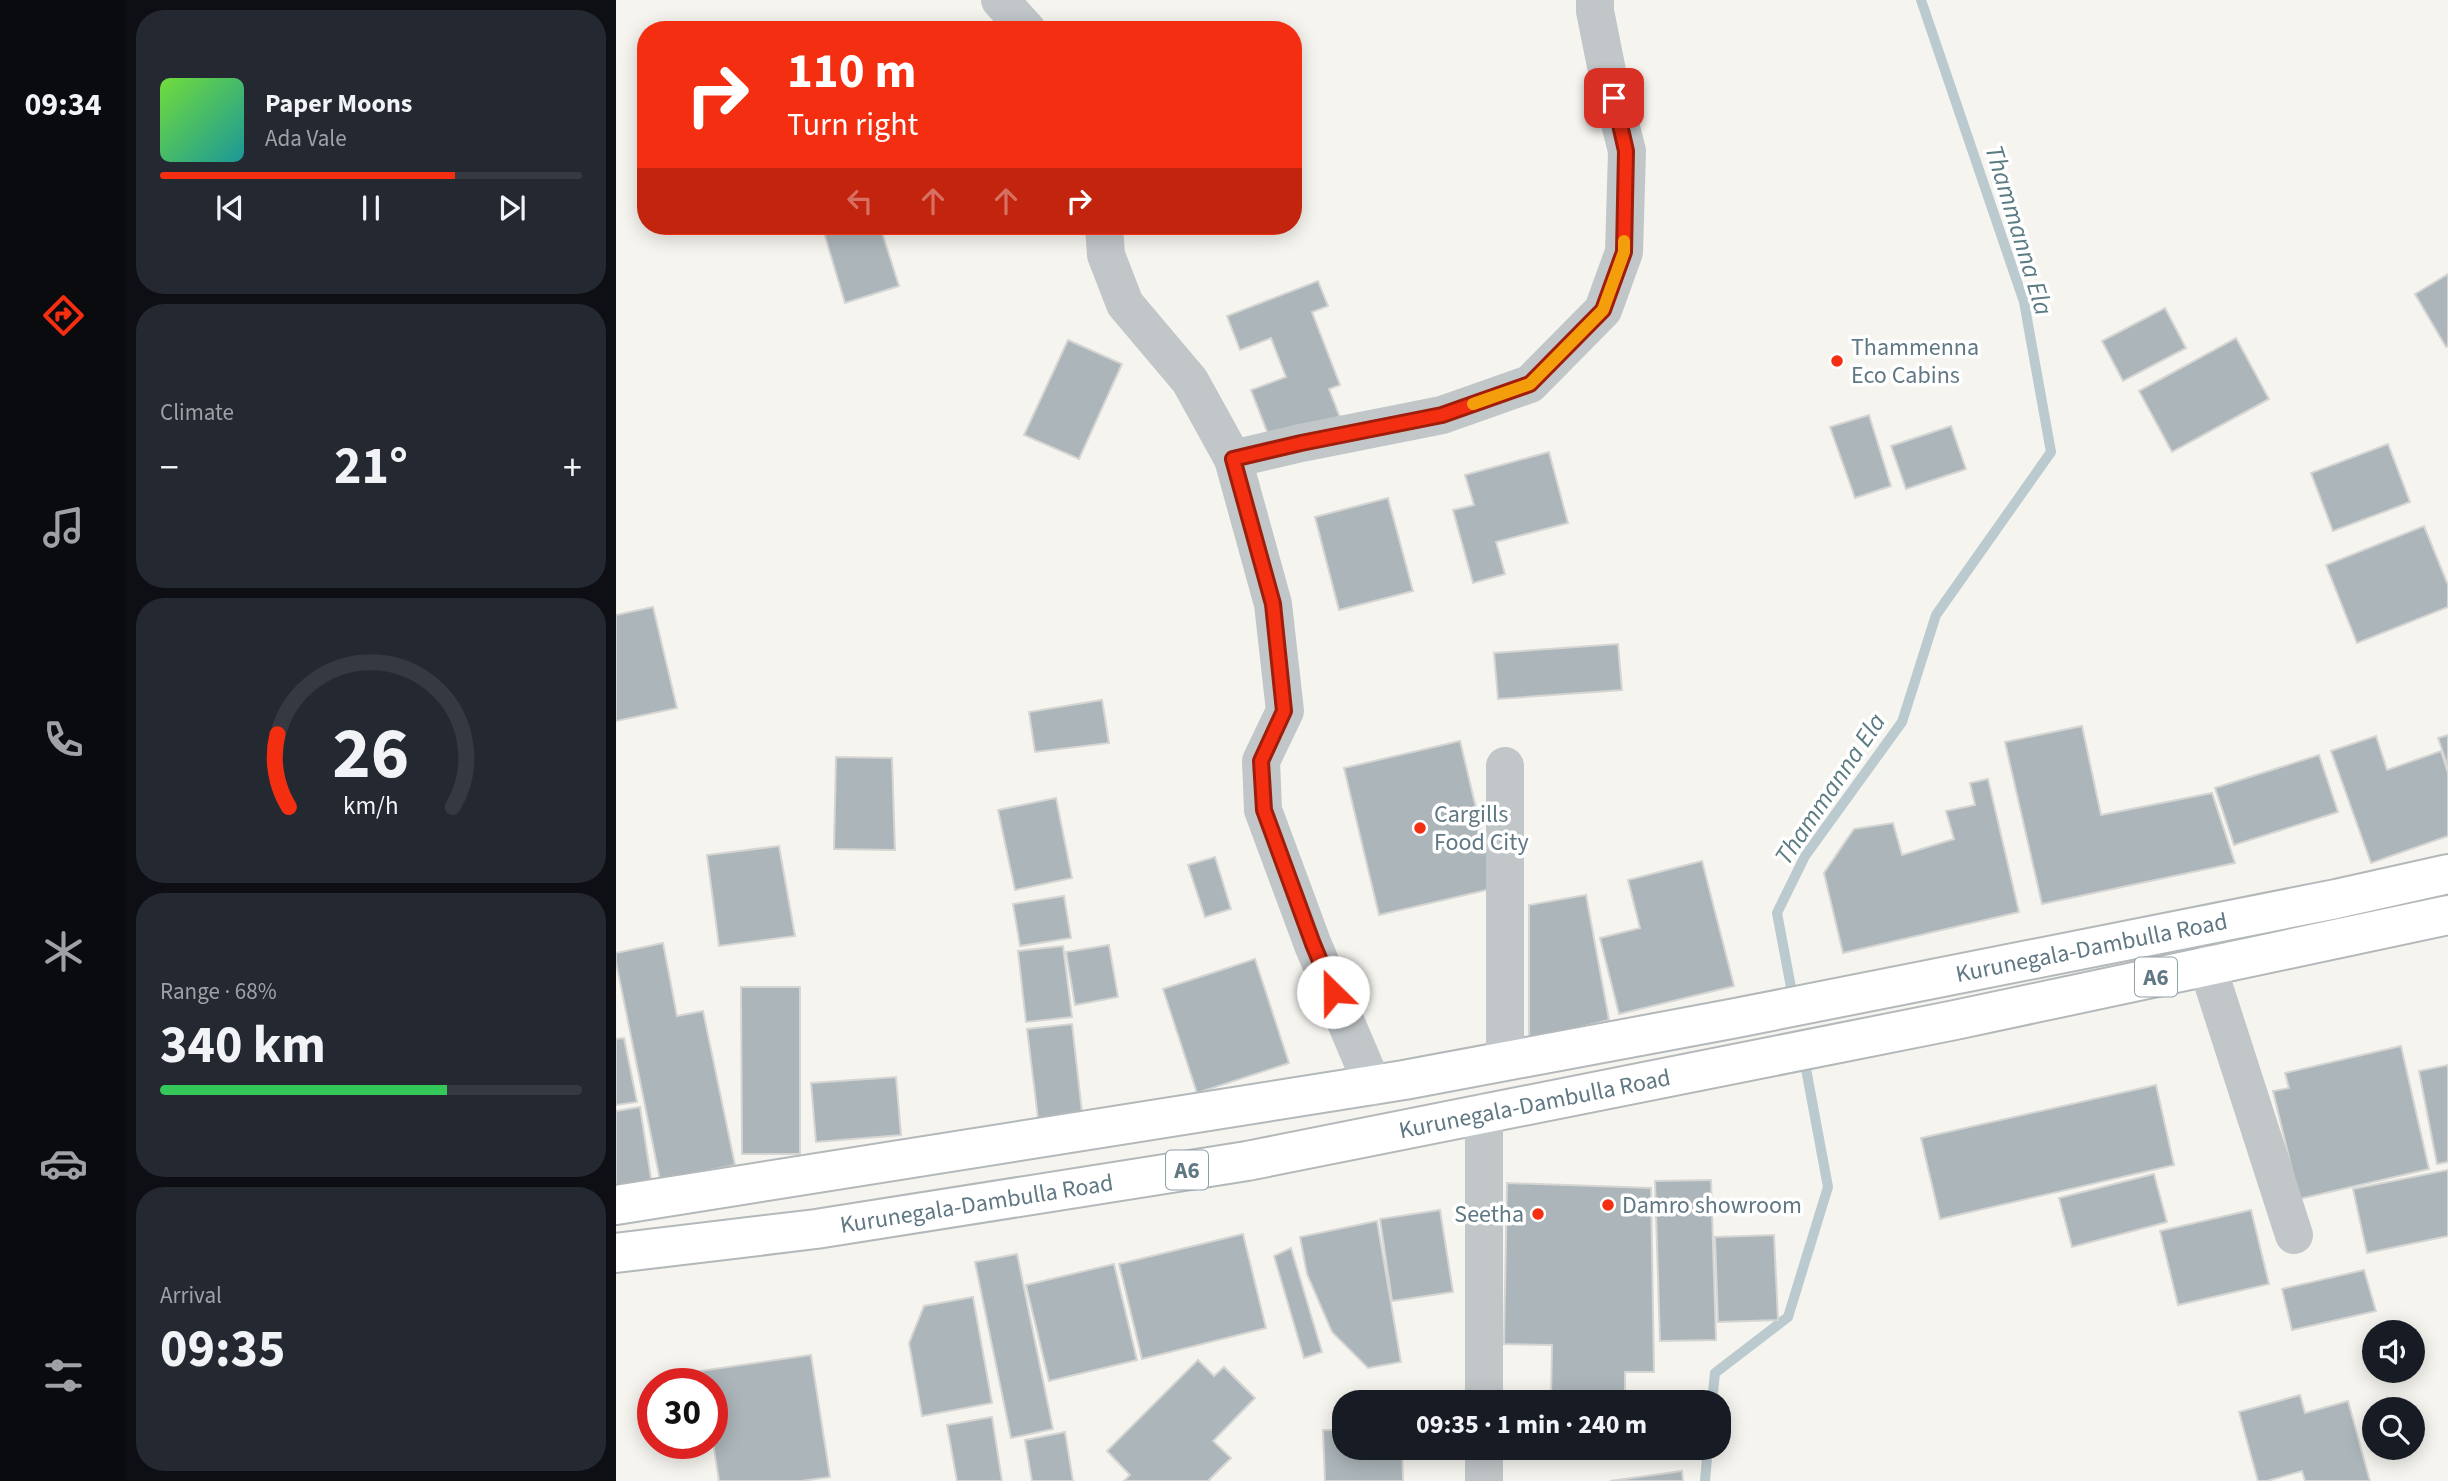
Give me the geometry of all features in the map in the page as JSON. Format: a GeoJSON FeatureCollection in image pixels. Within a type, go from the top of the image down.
{"type":"FeatureCollection","features":[{"type":"Feature","properties":{"kind":"highway","name":"Kurunegala-Dambulla Road"},"geometry":{"type":"LineString","coordinates":[[616,1205],[1373,1086],[1736,1018],[2336,899],[2448,874]]}},
{"type":"Feature","properties":{"kind":"highway","name":"Kurunegala-Dambulla Road"},"geometry":{"type":"LineString","coordinates":[[616,1253],[816,1229],[1247,1161],[1754,1061],[2448,915]]}},
{"type":"Feature","properties":{"kind":"street"},"geometry":{"type":"LineString","coordinates":[[1000,0],[1019,21]]}},
{"type":"Feature","properties":{"kind":"street"},"geometry":{"type":"LineString","coordinates":[[1233,459],[1442,415],[1530,384],[1603,310],[1624,252],[1626,151],[1607,71],[1595,0]]}},
{"type":"Feature","properties":{"kind":"street"},"geometry":{"type":"LineString","coordinates":[[1105,235],[1106,255],[1125,304],[1190,381],[1233,459],[1273,604],[1284,711],[1261,761],[1264,810],[1313,944],[1373,1086]]}},
{"type":"Feature","properties":{"kind":"street"},"geometry":{"type":"LineString","coordinates":[[1505,766],[1505,1061]]}},
{"type":"Feature","properties":{"kind":"street"},"geometry":{"type":"LineString","coordinates":[[2207,965],[2294,1235]]}},
{"type":"Feature","properties":{"kind":"street"},"geometry":{"type":"LineString","coordinates":[[1484,1113],[1484,1390]]}},
{"type":"Feature","properties":{"kind":"street"},"geometry":{"type":"LineString","coordinates":[[1483,1481],[1484,1460]]}},
{"type":"Feature","properties":{"kind":"building"},"geometry":{"type":"Polygon","coordinates":[[[825,235],[883,235],[899,286],[845,303],[825,235]]]}},
{"type":"Feature","properties":{"kind":"building"},"geometry":{"type":"Polygon","coordinates":[[[2448,274],[2448,346],[2446,347],[2415,294],[2448,274]]]}},
{"type":"Feature","properties":{"kind":"building"},"geometry":{"type":"Polygon","coordinates":[[[1318,281],[1328,306],[1312,312],[1340,385],[1329,389],[1341,420],[1273,447],[1251,390],[1286,377],[1271,338],[1240,350],[1227,316],[1318,281]]]}},
{"type":"Feature","properties":{"kind":"building"},"geometry":{"type":"Polygon","coordinates":[[[2165,308],[2186,348],[2123,381],[2102,341],[2165,308]]]}},
{"type":"Feature","properties":{"kind":"building"},"geometry":{"type":"Polygon","coordinates":[[[2236,338],[2269,399],[2172,452],[2139,391],[2236,338]]]}},
{"type":"Feature","properties":{"kind":"building"},"geometry":{"type":"Polygon","coordinates":[[[1068,340],[1122,364],[1079,459],[1024,435],[1068,340]]]}},
{"type":"Feature","properties":{"kind":"building"},"geometry":{"type":"Polygon","coordinates":[[[1869,415],[1891,486],[1855,498],[1830,427],[1869,415]]]}},
{"type":"Feature","properties":{"kind":"building"},"geometry":{"type":"Polygon","coordinates":[[[1951,426],[1966,469],[1906,489],[1891,446],[1951,426]]]}},
{"type":"Feature","properties":{"kind":"building"},"geometry":{"type":"Polygon","coordinates":[[[2388,444],[2410,502],[2333,531],[2311,473],[2388,444]]]}},
{"type":"Feature","properties":{"kind":"building"},"geometry":{"type":"Polygon","coordinates":[[[1549,452],[1568,523],[1496,542],[1505,574],[1473,583],[1453,510],[1474,505],[1465,475],[1549,452]]]}},
{"type":"Feature","properties":{"kind":"building"},"geometry":{"type":"Polygon","coordinates":[[[1388,498],[1413,591],[1339,610],[1315,517],[1388,498]]]}},
{"type":"Feature","properties":{"kind":"building"},"geometry":{"type":"Polygon","coordinates":[[[2424,526],[2448,585],[2448,607],[2357,643],[2326,565],[2424,526]]]}},
{"type":"Feature","properties":{"kind":"building"},"geometry":{"type":"Polygon","coordinates":[[[653,607],[677,708],[616,721],[616,615],[653,607]]]}},
{"type":"Feature","properties":{"kind":"building"},"geometry":{"type":"Polygon","coordinates":[[[1618,644],[1622,690],[1498,699],[1494,653],[1618,644]]]}},
{"type":"Feature","properties":{"kind":"building"},"geometry":{"type":"Polygon","coordinates":[[[1102,700],[1109,743],[1035,752],[1029,712],[1102,700]]]}},
{"type":"Feature","properties":{"kind":"building"},"geometry":{"type":"Polygon","coordinates":[[[2082,726],[2101,815],[2212,793],[2235,863],[2042,904],[2005,742],[2082,726]]]}},
{"type":"Feature","properties":{"kind":"building"},"geometry":{"type":"Polygon","coordinates":[[[2448,735],[2448,767],[2438,738],[2448,735]]]}},
{"type":"Feature","properties":{"kind":"building"},"geometry":{"type":"Polygon","coordinates":[[[2376,736],[2387,770],[2441,751],[2448,773],[2448,836],[2371,863],[2331,751],[2376,736]]]}},
{"type":"Feature","properties":{"kind":"building","name":"Cargills Food City"},"geometry":{"type":"Polygon","coordinates":[[[1460,741],[1495,888],[1379,915],[1344,768],[1460,741]]]}},
{"type":"Feature","properties":{"kind":"building"},"geometry":{"type":"Polygon","coordinates":[[[2319,755],[2338,812],[2234,845],[2215,788],[2319,755]]]}},
{"type":"Feature","properties":{"kind":"building"},"geometry":{"type":"Polygon","coordinates":[[[836,757],[892,758],[895,850],[834,849],[836,757]]]}},
{"type":"Feature","properties":{"kind":"building"},"geometry":{"type":"Polygon","coordinates":[[[1988,779],[2019,912],[1843,953],[1824,873],[1854,829],[1893,823],[1902,855],[1954,839],[1946,811],[1975,805],[1970,783],[1988,779]]]}},
{"type":"Feature","properties":{"kind":"building"},"geometry":{"type":"Polygon","coordinates":[[[1056,798],[1072,878],[1015,890],[998,810],[1056,798]]]}},
{"type":"Feature","properties":{"kind":"building"},"geometry":{"type":"Polygon","coordinates":[[[779,846],[795,936],[719,946],[707,855],[779,846]]]}},
{"type":"Feature","properties":{"kind":"building"},"geometry":{"type":"Polygon","coordinates":[[[1215,857],[1231,909],[1205,917],[1188,865],[1215,857]]]}},
{"type":"Feature","properties":{"kind":"building"},"geometry":{"type":"Polygon","coordinates":[[[1702,861],[1734,986],[1619,1014],[1600,938],[1640,928],[1628,880],[1702,861]]]}},
{"type":"Feature","properties":{"kind":"building"},"geometry":{"type":"Polygon","coordinates":[[[1586,895],[1609,1020],[1529,1040],[1529,905],[1586,895]]]}},
{"type":"Feature","properties":{"kind":"building"},"geometry":{"type":"Polygon","coordinates":[[[1064,896],[1071,938],[1020,946],[1013,904],[1064,896]]]}},
{"type":"Feature","properties":{"kind":"building"},"geometry":{"type":"Polygon","coordinates":[[[663,943],[677,1016],[703,1011],[735,1165],[660,1180],[616,953],[663,943]]]}},
{"type":"Feature","properties":{"kind":"building"},"geometry":{"type":"Polygon","coordinates":[[[1109,945],[1118,997],[1075,1005],[1066,952],[1109,945]]]}},
{"type":"Feature","properties":{"kind":"building"},"geometry":{"type":"Polygon","coordinates":[[[1063,946],[1072,1017],[1026,1022],[1018,951],[1063,946]]]}},
{"type":"Feature","properties":{"kind":"building"},"geometry":{"type":"Polygon","coordinates":[[[1255,959],[1289,1063],[1197,1093],[1163,989],[1255,959]]]}},
{"type":"Feature","properties":{"kind":"building"},"geometry":{"type":"Polygon","coordinates":[[[741,987],[800,987],[800,1154],[742,1154],[741,987]]]}},
{"type":"Feature","properties":{"kind":"building"},"geometry":{"type":"Polygon","coordinates":[[[1072,1024],[1083,1121],[1039,1126],[1027,1029],[1072,1024]]]}},
{"type":"Feature","properties":{"kind":"building"},"geometry":{"type":"Polygon","coordinates":[[[624,1038],[637,1102],[616,1105],[616,1039],[624,1038]]]}},
{"type":"Feature","properties":{"kind":"building"},"geometry":{"type":"Polygon","coordinates":[[[2401,1046],[2429,1169],[2299,1199],[2273,1091],[2289,1088],[2285,1073],[2401,1046]]]}},
{"type":"Feature","properties":{"kind":"building"},"geometry":{"type":"Polygon","coordinates":[[[2448,1065],[2448,1162],[2437,1164],[2419,1071],[2448,1065]]]}},
{"type":"Feature","properties":{"kind":"building"},"geometry":{"type":"Polygon","coordinates":[[[896,1077],[901,1135],[816,1142],[811,1083],[896,1077]]]}},
{"type":"Feature","properties":{"kind":"building"},"geometry":{"type":"Polygon","coordinates":[[[2156,1085],[2174,1165],[1940,1219],[1921,1138],[2156,1085]]]}},
{"type":"Feature","properties":{"kind":"building"},"geometry":{"type":"Polygon","coordinates":[[[640,1107],[652,1185],[616,1190],[616,1111],[640,1107]]]}},
{"type":"Feature","properties":{"kind":"building"},"geometry":{"type":"Polygon","coordinates":[[[2448,1170],[2448,1236],[2367,1253],[2353,1189],[2448,1170]]]}},
{"type":"Feature","properties":{"kind":"building"},"geometry":{"type":"Polygon","coordinates":[[[2154,1174],[2167,1222],[2072,1247],[2059,1198],[2154,1174]]]}},
{"type":"Feature","properties":{"kind":"building"},"geometry":{"type":"Polygon","coordinates":[[[1711,1180],[1716,1340],[1660,1341],[1655,1181],[1711,1180]]]}},
{"type":"Feature","properties":{"kind":"building"},"geometry":{"type":"Polygon","coordinates":[[[1507,1183],[1651,1188],[1654,1372],[1625,1372],[1625,1390],[1551,1390],[1552,1345],[1504,1344],[1507,1183]]]}},
{"type":"Feature","properties":{"kind":"building"},"geometry":{"type":"Polygon","coordinates":[[[1440,1210],[1453,1292],[1392,1301],[1380,1219],[1440,1210]]]}},
{"type":"Feature","properties":{"kind":"building"},"geometry":{"type":"Polygon","coordinates":[[[2251,1210],[2269,1284],[2178,1305],[2160,1231],[2251,1210]]]}},
{"type":"Feature","properties":{"kind":"building"},"geometry":{"type":"Polygon","coordinates":[[[1377,1221],[1401,1362],[1368,1368],[1332,1332],[1307,1274],[1300,1237],[1377,1221]]]}},
{"type":"Feature","properties":{"kind":"building"},"geometry":{"type":"Polygon","coordinates":[[[1243,1234],[1266,1328],[1142,1359],[1119,1264],[1243,1234]]]}},
{"type":"Feature","properties":{"kind":"building"},"geometry":{"type":"Polygon","coordinates":[[[1774,1235],[1778,1320],[1718,1322],[1715,1237],[1774,1235]]]}},
{"type":"Feature","properties":{"kind":"building"},"geometry":{"type":"Polygon","coordinates":[[[1291,1248],[1322,1352],[1304,1358],[1274,1256],[1291,1248]]]}},
{"type":"Feature","properties":{"kind":"building"},"geometry":{"type":"Polygon","coordinates":[[[1017,1254],[1053,1429],[1011,1438],[975,1262],[1017,1254]]]}},
{"type":"Feature","properties":{"kind":"building"},"geometry":{"type":"Polygon","coordinates":[[[1114,1264],[1137,1360],[1049,1381],[1026,1285],[1114,1264]]]}},
{"type":"Feature","properties":{"kind":"building"},"geometry":{"type":"Polygon","coordinates":[[[2364,1270],[2376,1311],[2292,1330],[2282,1289],[2364,1270]]]}},
{"type":"Feature","properties":{"kind":"building"},"geometry":{"type":"Polygon","coordinates":[[[973,1297],[992,1403],[922,1416],[909,1343],[924,1306],[973,1297]]]}},
{"type":"Feature","properties":{"kind":"building"},"geometry":{"type":"Polygon","coordinates":[[[811,1355],[830,1477],[801,1481],[719,1481],[716,1459],[728,1459],[728,1368],[721,1368],[811,1355]]]}},
{"type":"Feature","properties":{"kind":"building"},"geometry":{"type":"Polygon","coordinates":[[[1198,1360],[1214,1376],[1224,1367],[1255,1398],[1213,1441],[1231,1458],[1208,1481],[1124,1481],[1130,1475],[1107,1451],[1198,1360]]]}},
{"type":"Feature","properties":{"kind":"building"},"geometry":{"type":"Polygon","coordinates":[[[2300,1395],[2305,1413],[2348,1401],[2362,1460],[2370,1481],[2305,1481],[2302,1471],[2258,1481],[2239,1412],[2300,1395]]]}},
{"type":"Feature","properties":{"kind":"building"},"geometry":{"type":"Polygon","coordinates":[[[992,1417],[1002,1481],[957,1481],[947,1425],[992,1417]]]}},
{"type":"Feature","properties":{"kind":"building"},"geometry":{"type":"Polygon","coordinates":[[[1323,1430],[1332,1430],[1332,1460],[1402,1460],[1403,1481],[1325,1481],[1323,1430]]]}},
{"type":"Feature","properties":{"kind":"building"},"geometry":{"type":"Polygon","coordinates":[[[1065,1432],[1073,1481],[1032,1481],[1025,1440],[1065,1432]]]}},
{"type":"Feature","properties":{"kind":"building"},"geometry":{"type":"Polygon","coordinates":[[[1682,1471],[1683,1481],[1610,1481],[1682,1471]]]}},
{"type":"Feature","properties":{"kind":"waterway","name":"Thammanna Ela"},"geometry":{"type":"LineString","coordinates":[[1793,998],[1777,913],[1805,856],[1902,722],[1936,615],[2051,452],[2024,302],[1921,0]]}},
{"type":"Feature","properties":{"kind":"waterway","name":"Thammanna Ela"},"geometry":{"type":"LineString","coordinates":[[1713,1390],[1715,1373],[1788,1317],[1828,1187],[1804,1058]]}},
{"type":"Feature","properties":{"kind":"waterway","name":"Thammanna Ela"},"geometry":{"type":"LineString","coordinates":[[1705,1481],[1707,1460]]}},
{"type":"Feature","properties":{"kind":"slow traffic"},"geometry":{"type":"LineString","coordinates":[[1473,404],[1530,384],[1603,310],[1624,252],[1624,241]]}},
{"type":"Feature","properties":{"kind":"place","name":"Thammenna Eco Cabins"},"geometry":{"type":"Point","coordinates":[1837,361]}},
{"type":"Feature","properties":{"kind":"place","name":"Cargills Food City"},"geometry":{"type":"Point","coordinates":[1420,828]}},
{"type":"Feature","properties":{"kind":"place","name":"Damro showroom"},"geometry":{"type":"Point","coordinates":[1608,1205]}},
{"type":"Feature","properties":{"kind":"place","name":"Seetha"},"geometry":{"type":"Point","coordinates":[1538,1214]}},
{"type":"Feature","properties":{"kind":"route"},"geometry":{"type":"LineString","coordinates":[[1333,992],[1264,810],[1261,761],[1284,711],[1273,604],[1233,459],[1442,415],[1530,384],[1603,310],[1624,252],[1626,151],[1614,98]]}}]}
